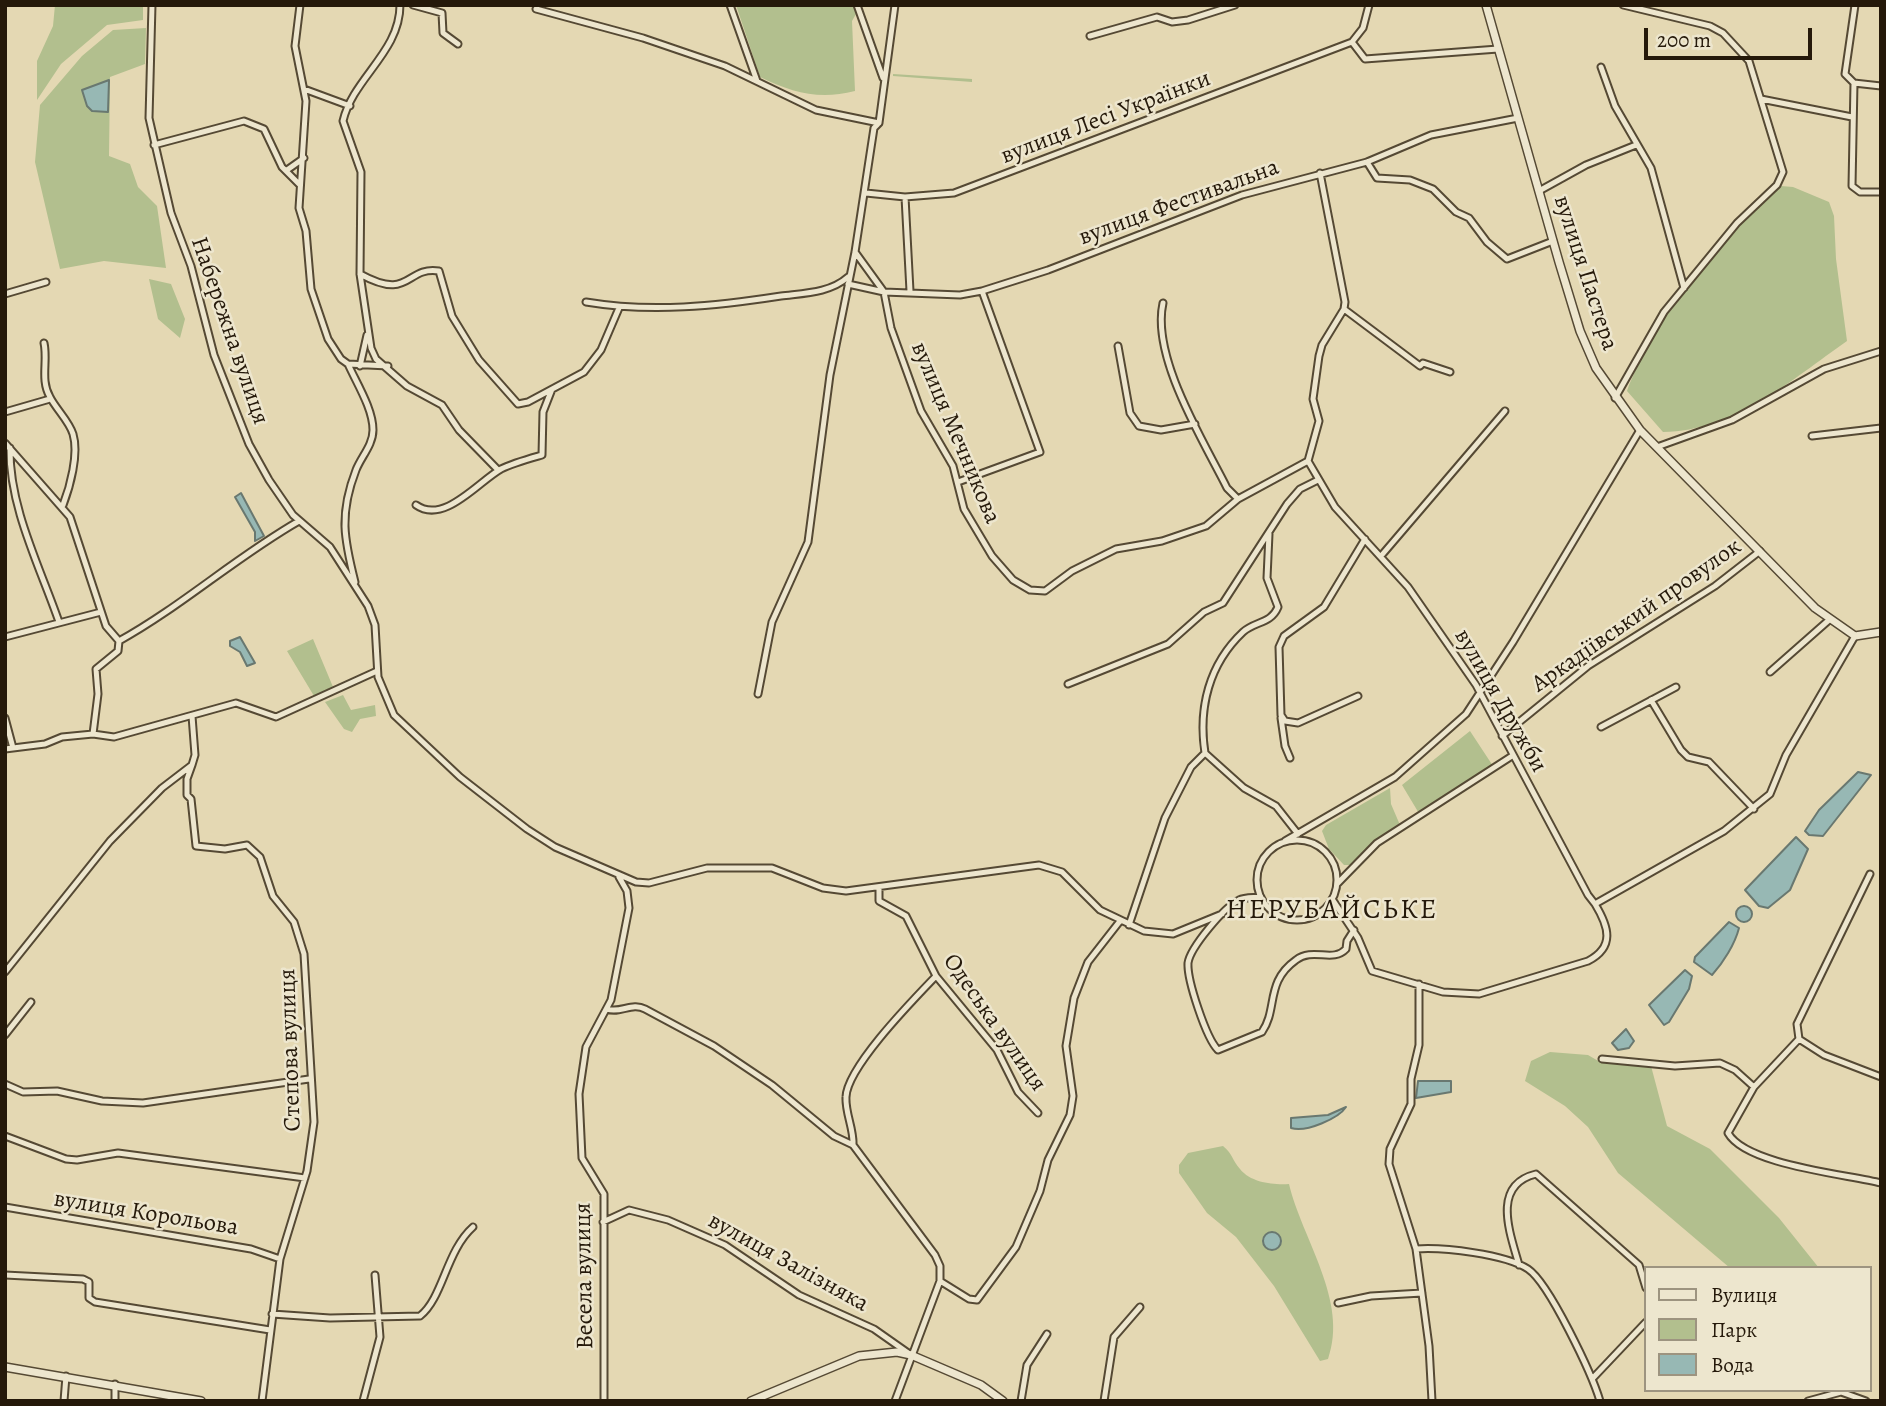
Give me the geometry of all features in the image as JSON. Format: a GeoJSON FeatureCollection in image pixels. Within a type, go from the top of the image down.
{"type":"FeatureCollection","features":[{"type":"Feature","properties":{"kind":"street","name":"Набережна вулиця"},"geometry":{"type":"LineString","coordinates":[[152,5],[148,95],[154,145],[171,213],[191,266],[214,355],[252,450],[284,503],[299,521],[324,540],[355,586],[375,625],[377,671],[394,715],[460,777],[544,841],[636,882]]}},
{"type":"Feature","properties":{"kind":"street"},"geometry":{"type":"LineString","coordinates":[[300,5],[295,46],[304,89],[304,158],[299,184],[310,289],[328,340],[334,351],[348,364],[373,428],[370,442],[349,488],[344,513],[344,540],[355,586]]}},
{"type":"Feature","properties":{"kind":"street"},"geometry":{"type":"LineString","coordinates":[[400,5],[391,42],[368,71],[343,121],[361,172],[360,274],[368,329],[376,359],[388,366],[407,386],[442,405],[459,430],[498,470]]}},
{"type":"Feature","properties":{"kind":"street"},"geometry":{"type":"LineString","coordinates":[[413,5],[429,6],[442,13],[443,33],[458,44]]}},
{"type":"Feature","properties":{"kind":"street"},"geometry":{"type":"LineString","coordinates":[[730,5],[757,81]]}},
{"type":"Feature","properties":{"kind":"street"},"geometry":{"type":"LineString","coordinates":[[857,5],[884,81]]}},
{"type":"Feature","properties":{"kind":"street"},"geometry":{"type":"LineString","coordinates":[[758,694],[772,622],[808,542],[830,375],[866,192],[874,128],[879,123],[895,5]]}},
{"type":"Feature","properties":{"kind":"street"},"geometry":{"type":"LineString","coordinates":[[1090,36],[1157,17],[1172,22],[1188,20],[1235,5]]}},
{"type":"Feature","properties":{"kind":"street"},"geometry":{"type":"LineString","coordinates":[[1368,5],[1363,28],[1352,42],[1365,59],[1498,49]]}},
{"type":"Feature","properties":{"kind":"street","name":"вулиця Пастера"},"geometry":{"type":"LineString","coordinates":[[1486,5],[1553,240],[1588,351],[1615,398],[1640,430],[1829,620],[1855,636]]}},
{"type":"Feature","properties":{"kind":"street"},"geometry":{"type":"LineString","coordinates":[[1615,398],[1650,333],[1737,223],[1780,179],[1781,161],[1749,61],[1717,29],[1623,5]]}},
{"type":"Feature","properties":{"kind":"street"},"geometry":{"type":"LineString","coordinates":[[1854,5],[1845,74],[1854,83],[1881,86]]}},
{"type":"Feature","properties":{"kind":"street"},"geometry":{"type":"LineString","coordinates":[[536,9],[643,38],[725,66],[816,110],[879,123]]}},
{"type":"Feature","properties":{"kind":"street","name":"вулиця Лесі Українки"},"geometry":{"type":"LineString","coordinates":[[866,192],[905,197],[954,193],[1352,42]]}},
{"type":"Feature","properties":{"kind":"street"},"geometry":{"type":"LineString","coordinates":[[1601,67],[1615,106],[1651,168],[1684,288]]}},
{"type":"Feature","properties":{"kind":"street"},"geometry":{"type":"LineString","coordinates":[[1854,83],[1852,186],[1860,192],[1881,192]]}},
{"type":"Feature","properties":{"kind":"street"},"geometry":{"type":"LineString","coordinates":[[304,89],[350,106]]}},
{"type":"Feature","properties":{"kind":"street"},"geometry":{"type":"LineString","coordinates":[[1761,99],[1852,117]]}},
{"type":"Feature","properties":{"kind":"street","name":"вулиця Фестивальна"},"geometry":{"type":"LineString","coordinates":[[848,281],[884,292],[960,295],[982,290],[1048,270],[1242,195],[1367,162],[1432,135],[1518,118]]}},
{"type":"Feature","properties":{"kind":"street"},"geometry":{"type":"LineString","coordinates":[[154,145],[244,121],[264,129],[272,152],[299,184]]}},
{"type":"Feature","properties":{"kind":"street"},"geometry":{"type":"LineString","coordinates":[[1539,191],[1586,165],[1636,145]]}},
{"type":"Feature","properties":{"kind":"street"},"geometry":{"type":"LineString","coordinates":[[287,170],[304,158]]}},
{"type":"Feature","properties":{"kind":"street"},"geometry":{"type":"LineString","coordinates":[[1367,162],[1377,178],[1410,180],[1433,189],[1456,212],[1469,218],[1487,242],[1507,259],[1553,240]]}},
{"type":"Feature","properties":{"kind":"street"},"geometry":{"type":"LineString","coordinates":[[1308,461],[1319,421],[1313,400],[1319,356],[1322,345],[1344,309],[1320,173]]}},
{"type":"Feature","properties":{"kind":"street"},"geometry":{"type":"LineString","coordinates":[[905,197],[910,291]]}},
{"type":"Feature","properties":{"kind":"street"},"geometry":{"type":"LineString","coordinates":[[855,252],[884,292]]}},
{"type":"Feature","properties":{"kind":"street"},"geometry":{"type":"LineString","coordinates":[[360,274],[381,285],[393,286],[431,271],[439,271],[448,308],[479,360],[510,398],[523,404],[584,372],[594,362],[619,307]]}},
{"type":"Feature","properties":{"kind":"street"},"geometry":{"type":"LineString","coordinates":[[586,302],[619,307],[702,308],[828,289],[848,281]]}},
{"type":"Feature","properties":{"kind":"street"},"geometry":{"type":"LineString","coordinates":[[5,294],[46,282]]}},
{"type":"Feature","properties":{"kind":"street"},"geometry":{"type":"LineString","coordinates":[[958,482],[1040,452],[982,290]]}},
{"type":"Feature","properties":{"kind":"street","name":"вулиця Мечникова"},"geometry":{"type":"LineString","coordinates":[[884,292],[891,328],[921,411],[953,466],[964,509],[992,556],[1013,580],[1038,592],[1045,591],[1072,571],[1116,550],[1162,541],[1206,526],[1238,499],[1308,461]]}},
{"type":"Feature","properties":{"kind":"street"},"geometry":{"type":"LineString","coordinates":[[1163,303],[1164,336],[1174,381],[1227,488],[1238,499]]}},
{"type":"Feature","properties":{"kind":"street"},"geometry":{"type":"LineString","coordinates":[[1344,309],[1420,366],[1423,363],[1450,372]]}},
{"type":"Feature","properties":{"kind":"street"},"geometry":{"type":"LineString","coordinates":[[360,366],[368,329]]}},
{"type":"Feature","properties":{"kind":"street"},"geometry":{"type":"LineString","coordinates":[[44,343],[44,371],[50,399],[74,435],[69,485],[63,505]]}},
{"type":"Feature","properties":{"kind":"street"},"geometry":{"type":"LineString","coordinates":[[1118,346],[1130,413],[1139,426],[1161,430],[1195,424]]}},
{"type":"Feature","properties":{"kind":"street"},"geometry":{"type":"LineString","coordinates":[[1657,447],[1732,420],[1824,369],[1881,351]]}},
{"type":"Feature","properties":{"kind":"street"},"geometry":{"type":"LineString","coordinates":[[348,364],[388,366]]}},
{"type":"Feature","properties":{"kind":"street"},"geometry":{"type":"LineString","coordinates":[[416,505],[430,510],[459,500],[498,470],[542,455],[543,412],[552,388]]}},
{"type":"Feature","properties":{"kind":"street"},"geometry":{"type":"LineString","coordinates":[[5,412],[50,399]]}},
{"type":"Feature","properties":{"kind":"street"},"geometry":{"type":"LineString","coordinates":[[1381,556],[1505,411]]}},
{"type":"Feature","properties":{"kind":"street"},"geometry":{"type":"LineString","coordinates":[[1812,436],[1881,428]]}},
{"type":"Feature","properties":{"kind":"street"},"geometry":{"type":"LineString","coordinates":[[1285,841],[1305,840],[1324,849],[1335,865],[1337,884],[1332,900],[1318,914],[1296,920],[1277,914],[1261,897],[1257,881],[1260,863],[1269,851],[1285,841],[1395,777],[1465,714],[1479,696],[1640,430]]}},
{"type":"Feature","properties":{"kind":"street"},"geometry":{"type":"LineString","coordinates":[[5,443],[38,483],[63,505],[84,553],[106,626],[119,641]]}},
{"type":"Feature","properties":{"kind":"street"},"geometry":{"type":"LineString","coordinates":[[10,448],[10,470],[16,498],[59,622]]}},
{"type":"Feature","properties":{"kind":"street","name":"вулиця Дружби"},"geometry":{"type":"LineString","coordinates":[[1308,461],[1335,507],[1381,556],[1443,634],[1476,685],[1479,696],[1607,925],[1607,942],[1603,951],[1588,961],[1479,993],[1457,994],[1419,984]]}},
{"type":"Feature","properties":{"kind":"street"},"geometry":{"type":"LineString","coordinates":[[1069,684],[1167,644],[1204,612],[1223,603],[1293,496],[1318,480]]}},
{"type":"Feature","properties":{"kind":"street"},"geometry":{"type":"LineString","coordinates":[[93,734],[98,694],[96,669],[115,654],[119,641],[174,607],[240,557],[299,521]]}},
{"type":"Feature","properties":{"kind":"street"},"geometry":{"type":"LineString","coordinates":[[1269,534],[1267,578],[1278,607],[1274,615],[1243,632],[1208,681],[1202,735],[1205,753],[1244,788],[1276,806],[1298,834]]}},
{"type":"Feature","properties":{"kind":"street"},"geometry":{"type":"LineString","coordinates":[[1290,758],[1285,746],[1281,715],[1280,641],[1324,607],[1365,539]]}},
{"type":"Feature","properties":{"kind":"street","name":"Аркадіївський провулок"},"geometry":{"type":"LineString","coordinates":[[1502,736],[1588,666],[1715,586],[1760,551]]}},
{"type":"Feature","properties":{"kind":"street"},"geometry":{"type":"LineString","coordinates":[[5,637],[101,612]]}},
{"type":"Feature","properties":{"kind":"street"},"geometry":{"type":"LineString","coordinates":[[1770,672],[1829,620]]}},
{"type":"Feature","properties":{"kind":"street"},"geometry":{"type":"LineString","coordinates":[[1595,904],[1699,847],[1754,808],[1774,787],[1786,755],[1855,636],[1881,632]]}},
{"type":"Feature","properties":{"kind":"street"},"geometry":{"type":"LineString","coordinates":[[5,749],[44,744],[62,737],[93,734],[114,737],[236,703],[276,717],[377,671]]}},
{"type":"Feature","properties":{"kind":"street"},"geometry":{"type":"LineString","coordinates":[[1601,727],[1676,687]]}},
{"type":"Feature","properties":{"kind":"street"},"geometry":{"type":"LineString","coordinates":[[1281,715],[1285,721],[1298,723],[1357,696]]}},
{"type":"Feature","properties":{"kind":"street"},"geometry":{"type":"LineString","coordinates":[[1651,699],[1681,750],[1688,757],[1709,762],[1754,808]]}},
{"type":"Feature","properties":{"kind":"street"},"geometry":{"type":"LineString","coordinates":[[5,972],[110,841],[162,788],[192,765],[195,755],[192,716]]}},
{"type":"Feature","properties":{"kind":"street"},"geometry":{"type":"LineString","coordinates":[[5,718],[13,748]]}},
{"type":"Feature","properties":{"kind":"street"},"geometry":{"type":"LineString","coordinates":[[1129,925],[1165,818],[1187,774],[1205,753]]}},
{"type":"Feature","properties":{"kind":"street"},"geometry":{"type":"LineString","coordinates":[[1337,884],[1377,843],[1398,833],[1512,756]]}},
{"type":"Feature","properties":{"kind":"street","name":"Степова вулиця"},"geometry":{"type":"LineString","coordinates":[[192,765],[187,779],[187,795],[191,799],[196,846],[225,849],[247,845],[252,848],[260,857],[273,896],[294,922],[304,954],[309,1079],[314,1122],[305,1178],[279,1259],[262,1401]]}},
{"type":"Feature","properties":{"kind":"street"},"geometry":{"type":"LineString","coordinates":[[617,874],[627,891],[636,882],[649,883],[707,868],[772,868],[834,891],[879,889],[1048,866],[1072,879],[1081,893],[1129,925],[1173,934],[1222,915]]}},
{"type":"Feature","properties":{"kind":"street"},"geometry":{"type":"LineString","coordinates":[[1799,1039],[1797,1024],[1870,874]]}},
{"type":"Feature","properties":{"kind":"street","name":"Одеська вулиця"},"geometry":{"type":"LineString","coordinates":[[879,889],[878,901],[898,909],[914,928],[936,976],[997,1050],[1018,1092],[1038,1113]]}},
{"type":"Feature","properties":{"kind":"street","name":"Весела вулиця"},"geometry":{"type":"LineString","coordinates":[[604,1401],[604,1194],[586,1166],[579,1145],[579,1094],[586,1047],[594,1028],[607,1009],[629,908],[627,891]]}},
{"type":"Feature","properties":{"kind":"street"},"geometry":{"type":"LineString","coordinates":[[1261,897],[1239,900],[1222,915],[1192,950],[1188,967],[1193,995],[1218,1051],[1262,1032],[1270,1016],[1271,997],[1278,980],[1295,960],[1315,953],[1333,956],[1346,949],[1353,934]]}},
{"type":"Feature","properties":{"kind":"street"},"geometry":{"type":"LineString","coordinates":[[1332,900],[1372,971],[1419,984],[1419,1045],[1410,1079],[1411,1104],[1390,1149],[1389,1164],[1416,1248],[1432,1401]]}},
{"type":"Feature","properties":{"kind":"street"},"geometry":{"type":"LineString","coordinates":[[940,1281],[969,1299],[981,1298],[1016,1247],[1040,1191],[1048,1160],[1070,1115],[1073,1096],[1066,1045],[1074,998],[1087,962],[1120,921]]}},
{"type":"Feature","properties":{"kind":"street"},"geometry":{"type":"LineString","coordinates":[[1346,949],[1355,951],[1360,946]]}},
{"type":"Feature","properties":{"kind":"street"},"geometry":{"type":"LineString","coordinates":[[853,1145],[846,1094],[857,1070],[879,1040],[936,976]]}},
{"type":"Feature","properties":{"kind":"street"},"geometry":{"type":"LineString","coordinates":[[5,1035],[31,1002]]}},
{"type":"Feature","properties":{"kind":"street"},"geometry":{"type":"LineString","coordinates":[[607,1009],[613,1011],[639,1006],[714,1046],[772,1086],[816,1123],[853,1145],[935,1255],[940,1266],[940,1281],[895,1401]]}},
{"type":"Feature","properties":{"kind":"street"},"geometry":{"type":"LineString","coordinates":[[1799,1039],[1825,1055],[1881,1077]]}},
{"type":"Feature","properties":{"kind":"street"},"geometry":{"type":"LineString","coordinates":[[1799,1039],[1754,1087],[1728,1129],[1729,1137],[1741,1148],[1777,1160],[1881,1182]]}},
{"type":"Feature","properties":{"kind":"street"},"geometry":{"type":"LineString","coordinates":[[1602,1059],[1642,1060],[1675,1066],[1720,1063],[1727,1065],[1754,1087]]}},
{"type":"Feature","properties":{"kind":"street"},"geometry":{"type":"LineString","coordinates":[[5,1084],[23,1092],[57,1091],[102,1101],[143,1103],[309,1079]]}},
{"type":"Feature","properties":{"kind":"street"},"geometry":{"type":"LineString","coordinates":[[5,1136],[66,1159],[118,1153],[305,1178]]}},
{"type":"Feature","properties":{"kind":"street"},"geometry":{"type":"LineString","coordinates":[[1519,1265],[1510,1233],[1508,1195],[1515,1185],[1536,1174],[1639,1265],[1644,1281]]}},
{"type":"Feature","properties":{"kind":"street","name":"вулиця Корольова"},"geometry":{"type":"LineString","coordinates":[[5,1208],[251,1249],[279,1259]]}},
{"type":"Feature","properties":{"kind":"street","name":"вулиця Залізняка"},"geometry":{"type":"LineString","coordinates":[[603,1222],[629,1210],[700,1233],[752,1262],[799,1294],[874,1329],[911,1355]]}},
{"type":"Feature","properties":{"kind":"street"},"geometry":{"type":"LineString","coordinates":[[272,1314],[414,1318],[426,1312],[455,1249],[473,1227]]}},
{"type":"Feature","properties":{"kind":"street"},"geometry":{"type":"LineString","coordinates":[[1416,1248],[1433,1247],[1519,1265],[1541,1281],[1593,1378],[1600,1401]]}},
{"type":"Feature","properties":{"kind":"street"},"geometry":{"type":"LineString","coordinates":[[5,1275],[83,1279],[89,1282],[89,1298],[94,1302],[270,1330]]}},
{"type":"Feature","properties":{"kind":"street"},"geometry":{"type":"LineString","coordinates":[[363,1401],[377,1353],[380,1318],[375,1275]]}},
{"type":"Feature","properties":{"kind":"street"},"geometry":{"type":"LineString","coordinates":[[1338,1303],[1371,1296],[1422,1293]]}},
{"type":"Feature","properties":{"kind":"street"},"geometry":{"type":"LineString","coordinates":[[1104,1401],[1114,1337],[1140,1307]]}},
{"type":"Feature","properties":{"kind":"street"},"geometry":{"type":"LineString","coordinates":[[1593,1378],[1644,1324]]}},
{"type":"Feature","properties":{"kind":"street"},"geometry":{"type":"LineString","coordinates":[[1021,1401],[1027,1365],[1047,1334]]}},
{"type":"Feature","properties":{"kind":"street"},"geometry":{"type":"LineString","coordinates":[[751,1401],[859,1356],[897,1352],[911,1355],[981,1385],[1003,1401]]}},
{"type":"Feature","properties":{"kind":"street"},"geometry":{"type":"LineString","coordinates":[[5,1367],[115,1384],[158,1397],[195,1400]]}},
{"type":"Feature","properties":{"kind":"street"},"geometry":{"type":"LineString","coordinates":[[64,1401],[66,1376]]}},
{"type":"Feature","properties":{"kind":"street"},"geometry":{"type":"LineString","coordinates":[[115,1384],[115,1401]]}},
{"type":"Feature","properties":{"kind":"street"},"geometry":{"type":"LineString","coordinates":[[1808,1401],[1838,1392]]}},
{"type":"Feature","properties":{"kind":"street"},"geometry":{"type":"LineString","coordinates":[[1844,1392],[1866,1401]]}},
{"type":"Feature","properties":{"kind":"green space"},"geometry":{"type":"Polygon","coordinates":[[[55,5],[143,5],[143,20],[107,25],[61,64],[37,100],[37,61],[53,26],[55,5]]]}},
{"type":"Feature","properties":{"kind":"green space"},"geometry":{"type":"Polygon","coordinates":[[[736,5],[853,5],[856,14],[852,21],[855,91],[818,95],[784,87],[760,77],[736,5]]]}},
{"type":"Feature","properties":{"kind":"green space"},"geometry":{"type":"Polygon","coordinates":[[[146,28],[145,64],[110,77],[109,156],[130,164],[138,187],[157,206],[166,268],[104,261],[60,269],[35,162],[40,105],[82,56],[113,30],[146,28]]]}},
{"type":"Feature","properties":{"kind":"green space"},"geometry":{"type":"Polygon","coordinates":[[[893,76],[972,79],[972,82],[893,76]]]}},
{"type":"Feature","properties":{"kind":"green space"},"geometry":{"type":"Polygon","coordinates":[[[1781,186],[1793,187],[1829,202],[1834,216],[1836,259],[1847,341],[1783,387],[1738,413],[1714,423],[1663,432],[1627,391],[1639,364],[1672,308],[1713,252],[1759,204],[1781,186]]]}},
{"type":"Feature","properties":{"kind":"green space"},"geometry":{"type":"Polygon","coordinates":[[[149,279],[171,284],[185,319],[180,338],[158,319],[149,279]]]}},
{"type":"Feature","properties":{"kind":"green space"},"geometry":{"type":"Polygon","coordinates":[[[313,639],[333,687],[314,696],[287,651],[313,639]]]}},
{"type":"Feature","properties":{"kind":"green space"},"geometry":{"type":"Polygon","coordinates":[[[343,695],[351,710],[375,705],[376,716],[360,719],[352,732],[344,729],[325,702],[343,695]]]}},
{"type":"Feature","properties":{"kind":"green space"},"geometry":{"type":"Polygon","coordinates":[[[1470,731],[1493,766],[1420,815],[1402,785],[1470,731]]]}},
{"type":"Feature","properties":{"kind":"green space"},"geometry":{"type":"Polygon","coordinates":[[[1390,788],[1391,804],[1400,825],[1351,865],[1344,865],[1329,849],[1322,831],[1326,825],[1390,788]]]}},
{"type":"Feature","properties":{"kind":"green space"},"geometry":{"type":"Polygon","coordinates":[[[1550,1052],[1588,1055],[1600,1062],[1651,1066],[1667,1126],[1710,1149],[1779,1218],[1817,1266],[1728,1266],[1618,1173],[1588,1127],[1565,1106],[1525,1081],[1531,1061],[1550,1052]]]}},
{"type":"Feature","properties":{"kind":"green space"},"geometry":{"type":"Polygon","coordinates":[[[1223,1146],[1240,1169],[1250,1177],[1270,1183],[1289,1184],[1321,1270],[1333,1315],[1333,1337],[1328,1359],[1320,1361],[1274,1286],[1236,1237],[1207,1213],[1179,1173],[1179,1165],[1188,1153],[1223,1146]]]}},
{"type":"Feature","properties":{"kind":"water"},"geometry":{"type":"Polygon","coordinates":[[[109,80],[108,112],[92,111],[87,106],[82,90],[109,80]]]}},
{"type":"Feature","properties":{"kind":"water"},"geometry":{"type":"Polygon","coordinates":[[[241,493],[264,536],[255,541],[255,532],[235,497],[241,493]]]}},
{"type":"Feature","properties":{"kind":"water"},"geometry":{"type":"Polygon","coordinates":[[[240,637],[255,663],[247,666],[240,652],[230,646],[230,641],[240,637]]]}},
{"type":"Feature","properties":{"kind":"water"},"geometry":{"type":"Polygon","coordinates":[[[1858,772],[1871,775],[1823,836],[1809,835],[1805,831],[1819,810],[1858,772]]]}},
{"type":"Feature","properties":{"kind":"water"},"geometry":{"type":"Polygon","coordinates":[[[1796,837],[1808,849],[1790,890],[1768,908],[1759,906],[1745,890],[1796,837]]]}},
{"type":"Feature","properties":{"kind":"water"},"geometry":{"type":"Polygon","coordinates":[[[1744,906],[1750,908],[1750,920],[1744,922],[1738,920],[1736,914],[1738,908],[1744,906]]]}},
{"type":"Feature","properties":{"kind":"water"},"geometry":{"type":"Polygon","coordinates":[[[1729,922],[1739,928],[1728,953],[1712,975],[1694,962],[1695,957],[1729,922]]]}},
{"type":"Feature","properties":{"kind":"water"},"geometry":{"type":"Polygon","coordinates":[[[1685,970],[1692,976],[1689,989],[1669,1022],[1664,1025],[1649,1005],[1685,970]]]}},
{"type":"Feature","properties":{"kind":"water"},"geometry":{"type":"Polygon","coordinates":[[[1626,1029],[1634,1041],[1629,1048],[1618,1050],[1612,1043],[1626,1029]]]}},
{"type":"Feature","properties":{"kind":"water"},"geometry":{"type":"Polygon","coordinates":[[[1418,1081],[1451,1081],[1451,1092],[1416,1098],[1418,1081]]]}},
{"type":"Feature","properties":{"kind":"water"},"geometry":{"type":"Polygon","coordinates":[[[1346,1107],[1337,1116],[1322,1124],[1291,1128],[1291,1118],[1328,1115],[1346,1107]]]}},
{"type":"Feature","properties":{"kind":"water"},"geometry":{"type":"Polygon","coordinates":[[[1272,1232],[1278,1235],[1281,1241],[1278,1247],[1272,1250],[1266,1247],[1263,1241],[1266,1235],[1272,1232]]]}},
{"type":"Feature","properties":{"kind":"district","name":"НЕРУБАЙСЬКЕ"},"geometry":{"type":"Point","coordinates":[1332,911]}}]}
